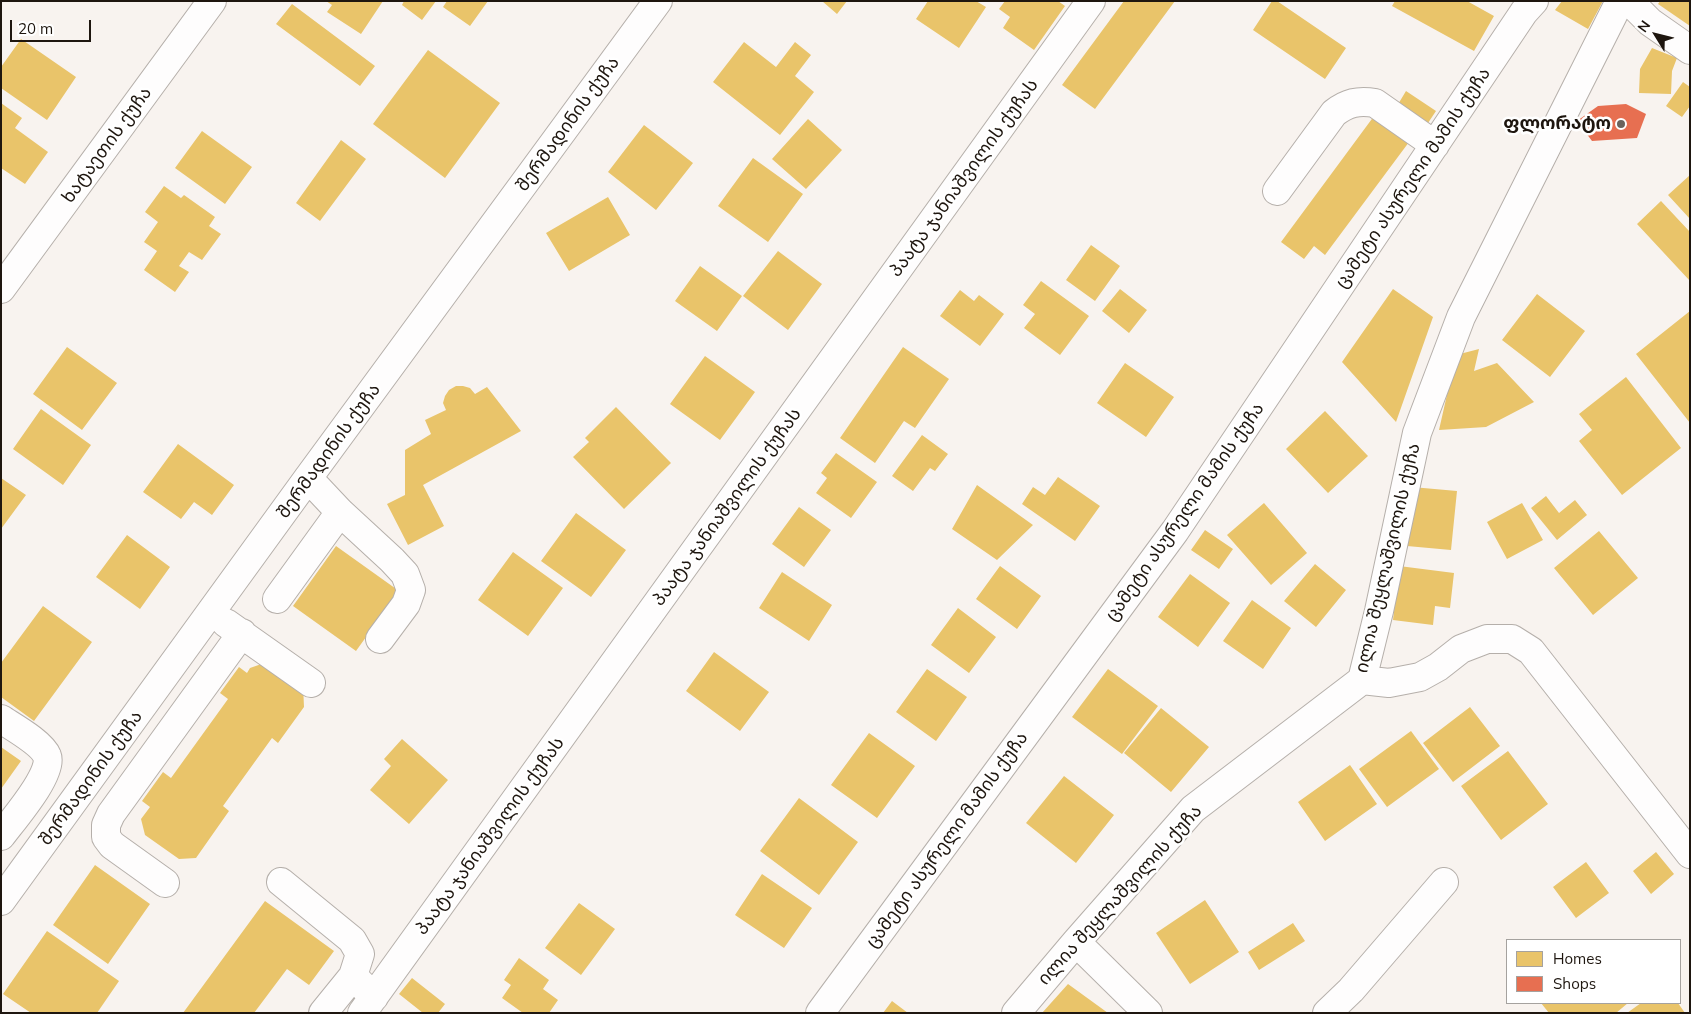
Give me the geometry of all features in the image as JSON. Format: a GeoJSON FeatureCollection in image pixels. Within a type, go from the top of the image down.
{"type":"FeatureCollection","features":[{"type":"Feature","properties":{"kind":"street","name":"ხატაეთის ქუჩა"},"geometry":{"type":"LineString","coordinates":[[1,290],[212,1]]}},
{"type":"Feature","properties":{"kind":"street","name":"შერმადინის ქუჩა"},"geometry":{"type":"LineString","coordinates":[[1,901],[658,1]]}},
{"type":"Feature","properties":{"kind":"street","name":"პაატა ჯანიაშვილის ქუჩას"},"geometry":{"type":"LineString","coordinates":[[368,1005],[1092,1]]}},
{"type":"Feature","properties":{"kind":"street","name":"ცამეტი ასურელი მამის ქუჩა"},"geometry":{"type":"LineString","coordinates":[[820,1013],[1175,531],[1524,12],[1534,1]]}},
{"type":"Feature","properties":{"kind":"street","name":"ილია შეყლაშვილის ქუჩა"},"geometry":{"type":"LineString","coordinates":[[1016,1013],[1193,809],[1362,680],[1417,433],[1461,317],[1620,1]]}},
{"type":"Feature","properties":{"kind":"street"},"geometry":{"type":"LineString","coordinates":[[1629,1],[1650,22],[1690,50]]}},
{"type":"Feature","properties":{"kind":"street"},"geometry":{"type":"LineString","coordinates":[[1277,190],[1334,113],[1344,105],[1365,101],[1375,104],[1435,145]]}},
{"type":"Feature","properties":{"kind":"street"},"geometry":{"type":"LineString","coordinates":[[308,478],[340,512],[405,574],[412,590],[406,604],[380,639]]}},
{"type":"Feature","properties":{"kind":"street"},"geometry":{"type":"LineString","coordinates":[[277,599],[340,512]]}},
{"type":"Feature","properties":{"kind":"street"},"geometry":{"type":"LineString","coordinates":[[211,612],[311,683]]}},
{"type":"Feature","properties":{"kind":"street"},"geometry":{"type":"LineString","coordinates":[[165,883],[112,845],[106,837],[106,825],[111,814],[242,633]]}},
{"type":"Feature","properties":{"kind":"street"},"geometry":{"type":"LineString","coordinates":[[1362,680],[1389,683],[1420,677],[1438,667],[1461,649],[1486,639],[1512,639],[1531,650],[1690,854]]}},
{"type":"Feature","properties":{"kind":"street"},"geometry":{"type":"LineString","coordinates":[[1,719],[39,746],[47,756],[48,765],[43,776],[1,836]]}},
{"type":"Feature","properties":{"kind":"street"},"geometry":{"type":"LineString","coordinates":[[19,811],[50,834]]}},
{"type":"Feature","properties":{"kind":"street"},"geometry":{"type":"LineString","coordinates":[[281,882],[352,940],[360,954],[353,976],[323,1013]]}},
{"type":"Feature","properties":{"kind":"street"},"geometry":{"type":"LineString","coordinates":[[1327,1013],[1351,990],[1444,882]]}},
{"type":"Feature","properties":{"kind":"street"},"geometry":{"type":"LineString","coordinates":[[1076,942],[1148,1013]]}},
{"type":"Feature","properties":{"kind":"street"},"geometry":{"type":"LineString","coordinates":[[353,976],[368,1005]]}},
{"type":"Feature","properties":{"kind":"building: Homes"},"geometry":{"type":"Polygon","coordinates":[[[326,1],[383,1],[361,34],[327,12],[332,5],[326,1]]]}},
{"type":"Feature","properties":{"kind":"building: Homes"},"geometry":{"type":"Polygon","coordinates":[[[404,1],[436,1],[422,20],[402,5],[404,1]]]}},
{"type":"Feature","properties":{"kind":"building: Homes"},"geometry":{"type":"Polygon","coordinates":[[[447,1],[488,1],[470,26],[443,7],[447,1]]]}},
{"type":"Feature","properties":{"kind":"building: Homes"},"geometry":{"type":"Polygon","coordinates":[[[822,1],[847,1],[837,14],[822,1]]]}},
{"type":"Feature","properties":{"kind":"building: Homes"},"geometry":{"type":"Polygon","coordinates":[[[928,1],[976,1],[986,7],[959,48],[916,19],[928,1]]]}},
{"type":"Feature","properties":{"kind":"building: Homes"},"geometry":{"type":"Polygon","coordinates":[[[1005,1],[1058,1],[1065,6],[1034,50],[1003,28],[1010,17],[999,9],[1005,1]]]}},
{"type":"Feature","properties":{"kind":"building: Homes"},"geometry":{"type":"Polygon","coordinates":[[[1124,1],[1175,1],[1095,109],[1062,85],[1124,1]]]}},
{"type":"Feature","properties":{"kind":"building: Homes"},"geometry":{"type":"Polygon","coordinates":[[[1272,1],[1277,1],[1346,48],[1325,79],[1253,30],[1272,1]]]}},
{"type":"Feature","properties":{"kind":"building: Homes"},"geometry":{"type":"Polygon","coordinates":[[[1395,1],[1467,1],[1494,16],[1474,51],[1392,6],[1395,1]]]}},
{"type":"Feature","properties":{"kind":"building: Homes"},"geometry":{"type":"Polygon","coordinates":[[[1562,1],[1603,1],[1588,29],[1555,10],[1562,1]]]}},
{"type":"Feature","properties":{"kind":"building: Homes"},"geometry":{"type":"Polygon","coordinates":[[[1660,1],[1690,1],[1690,26],[1658,4],[1660,1]]]}},
{"type":"Feature","properties":{"kind":"building: Homes"},"geometry":{"type":"Polygon","coordinates":[[[292,4],[375,66],[360,86],[276,24],[292,4]]]}},
{"type":"Feature","properties":{"kind":"building: Homes"},"geometry":{"type":"Polygon","coordinates":[[[21,39],[76,77],[47,120],[1,88],[1,67],[21,39]]]}},
{"type":"Feature","properties":{"kind":"building: Homes"},"geometry":{"type":"Polygon","coordinates":[[[744,42],[776,67],[795,42],[811,55],[795,76],[814,92],[780,135],[713,82],[744,42]]]}},
{"type":"Feature","properties":{"kind":"building: Homes"},"geometry":{"type":"Polygon","coordinates":[[[1652,48],[1677,58],[1672,71],[1671,94],[1639,93],[1640,69],[1652,48]]]}},
{"type":"Feature","properties":{"kind":"building: Homes"},"geometry":{"type":"Polygon","coordinates":[[[428,50],[500,103],[445,178],[373,124],[428,50]]]}},
{"type":"Feature","properties":{"kind":"building: Homes"},"geometry":{"type":"Polygon","coordinates":[[[1683,82],[1690,87],[1690,106],[1682,117],[1666,106],[1683,82]]]}},
{"type":"Feature","properties":{"kind":"building: Homes"},"geometry":{"type":"Polygon","coordinates":[[[1406,91],[1436,111],[1426,126],[1397,106],[1406,91]]]}},
{"type":"Feature","properties":{"kind":"building: Homes"},"geometry":{"type":"Polygon","coordinates":[[[1,103],[22,118],[15,128],[48,152],[25,184],[1,168],[1,103]]]}},
{"type":"Feature","properties":{"kind":"building: Homes"},"geometry":{"type":"Polygon","coordinates":[[[1377,112],[1412,138],[1325,255],[1314,246],[1304,259],[1281,242],[1377,112]]]}},
{"type":"Feature","properties":{"kind":"building: Homes"},"geometry":{"type":"Polygon","coordinates":[[[808,119],[842,150],[806,189],[772,159],[808,119]]]}},
{"type":"Feature","properties":{"kind":"building: Homes"},"geometry":{"type":"Polygon","coordinates":[[[644,125],[693,163],[656,210],[608,172],[644,125]]]}},
{"type":"Feature","properties":{"kind":"building: Homes"},"geometry":{"type":"Polygon","coordinates":[[[202,131],[252,167],[225,204],[175,168],[202,131]]]}},
{"type":"Feature","properties":{"kind":"building: Homes"},"geometry":{"type":"Polygon","coordinates":[[[341,140],[366,159],[320,221],[296,203],[341,140]]]}},
{"type":"Feature","properties":{"kind":"building: Homes"},"geometry":{"type":"Polygon","coordinates":[[[753,158],[803,194],[768,242],[718,206],[753,158]]]}},
{"type":"Feature","properties":{"kind":"building: Homes"},"geometry":{"type":"Polygon","coordinates":[[[1690,175],[1690,219],[1668,195],[1690,175]]]}},
{"type":"Feature","properties":{"kind":"building: Homes"},"geometry":{"type":"Polygon","coordinates":[[[164,186],[181,198],[184,195],[215,217],[209,226],[221,234],[202,260],[189,252],[179,266],[189,272],[175,292],[144,270],[157,251],[144,242],[158,222],[145,212],[164,186]]]}},
{"type":"Feature","properties":{"kind":"building: Homes"},"geometry":{"type":"Polygon","coordinates":[[[608,197],[630,235],[569,271],[546,233],[608,197]]]}},
{"type":"Feature","properties":{"kind":"building: Homes"},"geometry":{"type":"Polygon","coordinates":[[[1661,201],[1690,232],[1690,281],[1637,224],[1661,201]]]}},
{"type":"Feature","properties":{"kind":"building: Homes"},"geometry":{"type":"Polygon","coordinates":[[[1091,245],[1120,266],[1095,301],[1066,280],[1091,245]]]}},
{"type":"Feature","properties":{"kind":"building: Homes"},"geometry":{"type":"Polygon","coordinates":[[[778,251],[822,284],[788,330],[743,296],[778,251]]]}},
{"type":"Feature","properties":{"kind":"building: Homes"},"geometry":{"type":"Polygon","coordinates":[[[700,266],[742,296],[717,331],[675,301],[700,266]]]}},
{"type":"Feature","properties":{"kind":"building: Homes"},"geometry":{"type":"Polygon","coordinates":[[[1041,281],[1089,316],[1060,355],[1024,328],[1035,314],[1023,305],[1041,281]]]}},
{"type":"Feature","properties":{"kind":"building: Homes"},"geometry":{"type":"Polygon","coordinates":[[[1120,289],[1147,310],[1129,333],[1102,311],[1120,289]]]}},
{"type":"Feature","properties":{"kind":"building: Homes"},"geometry":{"type":"Polygon","coordinates":[[[1393,289],[1433,317],[1396,422],[1342,362],[1393,289]]]}},
{"type":"Feature","properties":{"kind":"building: Homes"},"geometry":{"type":"Polygon","coordinates":[[[960,290],[974,301],[979,295],[1004,314],[980,346],[940,316],[960,290]]]}},
{"type":"Feature","properties":{"kind":"building: Homes"},"geometry":{"type":"Polygon","coordinates":[[[1537,294],[1585,331],[1550,377],[1502,340],[1537,294]]]}},
{"type":"Feature","properties":{"kind":"building: Homes"},"geometry":{"type":"Polygon","coordinates":[[[1690,311],[1690,423],[1636,354],[1690,311]]]}},
{"type":"Feature","properties":{"kind":"building: Homes"},"geometry":{"type":"Polygon","coordinates":[[[67,347],[117,383],[82,430],[33,394],[67,347]]]}},
{"type":"Feature","properties":{"kind":"building: Homes"},"geometry":{"type":"Polygon","coordinates":[[[903,347],[949,379],[915,428],[904,421],[875,463],[840,438],[903,347]]]}},
{"type":"Feature","properties":{"kind":"building: Homes"},"geometry":{"type":"Polygon","coordinates":[[[1479,349],[1474,371],[1497,363],[1534,402],[1486,427],[1439,430],[1456,355],[1479,349]]]}},
{"type":"Feature","properties":{"kind":"building: Homes"},"geometry":{"type":"Polygon","coordinates":[[[705,356],[755,392],[720,440],[670,404],[705,356]]]}},
{"type":"Feature","properties":{"kind":"building: Homes"},"geometry":{"type":"Polygon","coordinates":[[[1125,363],[1174,397],[1146,437],[1097,403],[1125,363]]]}},
{"type":"Feature","properties":{"kind":"building: Homes"},"geometry":{"type":"Polygon","coordinates":[[[1626,377],[1681,448],[1622,495],[1579,441],[1592,430],[1579,414],[1626,377]]]}},
{"type":"Feature","properties":{"kind":"building: Homes"},"geometry":{"type":"Polygon","coordinates":[[[456,386],[470,388],[475,394],[487,387],[521,431],[423,485],[444,526],[408,545],[387,504],[405,495],[405,450],[431,434],[425,420],[446,410],[443,403],[445,396],[449,390],[456,386]]]}},
{"type":"Feature","properties":{"kind":"building: Homes"},"geometry":{"type":"Polygon","coordinates":[[[616,407],[671,463],[624,509],[573,457],[589,442],[585,438],[616,407]]]}},
{"type":"Feature","properties":{"kind":"building: Homes"},"geometry":{"type":"Polygon","coordinates":[[[41,409],[91,445],[63,485],[13,449],[41,409]]]}},
{"type":"Feature","properties":{"kind":"building: Homes"},"geometry":{"type":"Polygon","coordinates":[[[1325,411],[1368,456],[1328,493],[1286,449],[1325,411]]]}},
{"type":"Feature","properties":{"kind":"building: Homes"},"geometry":{"type":"Polygon","coordinates":[[[922,435],[948,454],[935,471],[930,468],[913,491],[892,476],[922,435]]]}},
{"type":"Feature","properties":{"kind":"building: Homes"},"geometry":{"type":"Polygon","coordinates":[[[178,444],[234,485],[212,515],[194,502],[181,519],[143,492],[178,444]]]}},
{"type":"Feature","properties":{"kind":"building: Homes"},"geometry":{"type":"Polygon","coordinates":[[[836,453],[877,482],[851,518],[816,493],[827,478],[821,473],[836,453]]]}},
{"type":"Feature","properties":{"kind":"building: Homes"},"geometry":{"type":"Polygon","coordinates":[[[1058,477],[1100,506],[1075,541],[1022,504],[1033,487],[1045,495],[1058,477]]]}},
{"type":"Feature","properties":{"kind":"building: Homes"},"geometry":{"type":"Polygon","coordinates":[[[1,478],[26,495],[1,529],[1,478]]]}},
{"type":"Feature","properties":{"kind":"building: Homes"},"geometry":{"type":"Polygon","coordinates":[[[977,485],[1033,525],[997,560],[952,529],[977,485]]]}},
{"type":"Feature","properties":{"kind":"building: Homes"},"geometry":{"type":"Polygon","coordinates":[[[1412,487],[1457,491],[1451,550],[1407,546],[1412,487]]]}},
{"type":"Feature","properties":{"kind":"building: Homes"},"geometry":{"type":"Polygon","coordinates":[[[1546,496],[1559,513],[1575,500],[1587,515],[1557,540],[1531,508],[1546,496]]]}},
{"type":"Feature","properties":{"kind":"building: Homes"},"geometry":{"type":"Polygon","coordinates":[[[1264,503],[1307,553],[1271,585],[1227,535],[1264,503]]]}},
{"type":"Feature","properties":{"kind":"building: Homes"},"geometry":{"type":"Polygon","coordinates":[[[1522,503],[1543,540],[1507,559],[1487,522],[1522,503]]]}},
{"type":"Feature","properties":{"kind":"building: Homes"},"geometry":{"type":"Polygon","coordinates":[[[799,507],[831,530],[804,567],[772,544],[799,507]]]}},
{"type":"Feature","properties":{"kind":"building: Homes"},"geometry":{"type":"Polygon","coordinates":[[[576,513],[626,550],[591,597],[541,561],[576,513]]]}},
{"type":"Feature","properties":{"kind":"building: Homes"},"geometry":{"type":"Polygon","coordinates":[[[1205,530],[1233,549],[1219,569],[1191,550],[1205,530]]]}},
{"type":"Feature","properties":{"kind":"building: Homes"},"geometry":{"type":"Polygon","coordinates":[[[1599,531],[1638,578],[1593,615],[1554,568],[1599,531]]]}},
{"type":"Feature","properties":{"kind":"building: Homes"},"geometry":{"type":"Polygon","coordinates":[[[127,535],[170,567],[140,609],[96,577],[127,535]]]}},
{"type":"Feature","properties":{"kind":"building: Homes"},"geometry":{"type":"Polygon","coordinates":[[[336,546],[399,591],[356,651],[293,606],[336,546]]]}},
{"type":"Feature","properties":{"kind":"building: Homes"},"geometry":{"type":"Polygon","coordinates":[[[513,552],[563,588],[528,636],[478,600],[513,552]]]}},
{"type":"Feature","properties":{"kind":"building: Homes"},"geometry":{"type":"Polygon","coordinates":[[[1315,564],[1346,590],[1316,627],[1284,601],[1315,564]]]}},
{"type":"Feature","properties":{"kind":"building: Homes"},"geometry":{"type":"Polygon","coordinates":[[[1000,566],[1041,596],[1017,629],[976,599],[1000,566]]]}},
{"type":"Feature","properties":{"kind":"building: Homes"},"geometry":{"type":"Polygon","coordinates":[[[1399,566],[1454,573],[1450,608],[1435,606],[1433,625],[1393,620],[1399,566]]]}},
{"type":"Feature","properties":{"kind":"building: Homes"},"geometry":{"type":"Polygon","coordinates":[[[782,572],[832,605],[809,641],[759,608],[782,572]]]}},
{"type":"Feature","properties":{"kind":"building: Homes"},"geometry":{"type":"Polygon","coordinates":[[[1190,574],[1230,603],[1198,647],[1158,617],[1190,574]]]}},
{"type":"Feature","properties":{"kind":"building: Homes"},"geometry":{"type":"Polygon","coordinates":[[[1252,600],[1291,628],[1263,669],[1223,641],[1252,600]]]}},
{"type":"Feature","properties":{"kind":"building: Homes"},"geometry":{"type":"Polygon","coordinates":[[[43,606],[92,642],[34,721],[1,697],[1,663],[43,606]]]}},
{"type":"Feature","properties":{"kind":"building: Homes"},"geometry":{"type":"Polygon","coordinates":[[[958,608],[996,637],[969,673],[931,645],[958,608]]]}},
{"type":"Feature","properties":{"kind":"building: Homes"},"geometry":{"type":"Polygon","coordinates":[[[714,652],[769,692],[740,731],[686,691],[714,652]]]}},
{"type":"Feature","properties":{"kind":"building: Homes"},"geometry":{"type":"Polygon","coordinates":[[[270,661],[303,685],[304,707],[278,743],[272,738],[223,806],[229,811],[196,858],[179,859],[145,835],[141,819],[150,807],[142,801],[163,772],[171,778],[228,699],[220,693],[239,667],[247,673],[250,668],[270,661]]]}},
{"type":"Feature","properties":{"kind":"building: Homes"},"geometry":{"type":"Polygon","coordinates":[[[927,669],[967,697],[936,741],[896,712],[927,669]]]}},
{"type":"Feature","properties":{"kind":"building: Homes"},"geometry":{"type":"Polygon","coordinates":[[[1108,669],[1158,706],[1122,754],[1072,717],[1108,669]]]}},
{"type":"Feature","properties":{"kind":"building: Homes"},"geometry":{"type":"Polygon","coordinates":[[[1470,707],[1500,746],[1453,782],[1423,743],[1470,707]]]}},
{"type":"Feature","properties":{"kind":"building: Homes"},"geometry":{"type":"Polygon","coordinates":[[[1161,708],[1209,747],[1171,792],[1124,753],[1161,708]]]}},
{"type":"Feature","properties":{"kind":"building: Homes"},"geometry":{"type":"Polygon","coordinates":[[[1411,731],[1439,769],[1387,807],[1359,769],[1411,731]]]}},
{"type":"Feature","properties":{"kind":"building: Homes"},"geometry":{"type":"Polygon","coordinates":[[[869,733],[915,766],[877,818],[831,785],[869,733]]]}},
{"type":"Feature","properties":{"kind":"building: Homes"},"geometry":{"type":"Polygon","coordinates":[[[402,739],[448,780],[409,824],[370,790],[391,766],[384,759],[402,739]]]}},
{"type":"Feature","properties":{"kind":"building: Homes"},"geometry":{"type":"Polygon","coordinates":[[[1,747],[21,761],[1,789],[1,747]]]}},
{"type":"Feature","properties":{"kind":"building: Homes"},"geometry":{"type":"Polygon","coordinates":[[[1508,751],[1548,804],[1501,840],[1461,786],[1508,751]]]}},
{"type":"Feature","properties":{"kind":"building: Homes"},"geometry":{"type":"Polygon","coordinates":[[[1350,765],[1377,804],[1325,841],[1298,802],[1350,765]]]}},
{"type":"Feature","properties":{"kind":"building: Homes"},"geometry":{"type":"Polygon","coordinates":[[[1064,776],[1114,815],[1076,863],[1026,823],[1064,776]]]}},
{"type":"Feature","properties":{"kind":"building: Homes"},"geometry":{"type":"Polygon","coordinates":[[[799,798],[858,842],[819,895],[760,851],[799,798]]]}},
{"type":"Feature","properties":{"kind":"building: Homes"},"geometry":{"type":"Polygon","coordinates":[[[1656,852],[1674,874],[1651,894],[1633,871],[1656,852]]]}},
{"type":"Feature","properties":{"kind":"building: Homes"},"geometry":{"type":"Polygon","coordinates":[[[1586,862],[1609,893],[1576,918],[1553,887],[1586,862]]]}},
{"type":"Feature","properties":{"kind":"building: Homes"},"geometry":{"type":"Polygon","coordinates":[[[95,865],[150,904],[108,964],[53,925],[95,865]]]}},
{"type":"Feature","properties":{"kind":"building: Homes"},"geometry":{"type":"Polygon","coordinates":[[[762,874],[812,908],[784,948],[735,915],[762,874]]]}},
{"type":"Feature","properties":{"kind":"building: Homes"},"geometry":{"type":"Polygon","coordinates":[[[1205,900],[1239,952],[1190,984],[1156,933],[1205,900]]]}},
{"type":"Feature","properties":{"kind":"building: Homes"},"geometry":{"type":"Polygon","coordinates":[[[265,901],[334,951],[309,985],[287,969],[254,1013],[183,1013],[265,901]]]}},
{"type":"Feature","properties":{"kind":"building: Homes"},"geometry":{"type":"Polygon","coordinates":[[[579,903],[615,929],[581,975],[545,948],[579,903]]]}},
{"type":"Feature","properties":{"kind":"building: Homes"},"geometry":{"type":"Polygon","coordinates":[[[1293,923],[1305,941],[1259,970],[1248,952],[1293,923]]]}},
{"type":"Feature","properties":{"kind":"building: Homes"},"geometry":{"type":"Polygon","coordinates":[[[47,931],[119,981],[97,1013],[31,1013],[3,994],[47,931]]]}},
{"type":"Feature","properties":{"kind":"building: Homes"},"geometry":{"type":"Polygon","coordinates":[[[519,958],[549,980],[543,989],[558,1000],[549,1013],[523,1013],[502,998],[511,985],[504,980],[519,958]]]}},
{"type":"Feature","properties":{"kind":"building: Homes"},"geometry":{"type":"Polygon","coordinates":[[[412,978],[445,1004],[438,1013],[423,1013],[399,994],[412,978]]]}},
{"type":"Feature","properties":{"kind":"building: Homes"},"geometry":{"type":"Polygon","coordinates":[[[1068,984],[1108,1013],[1042,1013],[1068,984]]]}},
{"type":"Feature","properties":{"kind":"building: Homes"},"geometry":{"type":"Polygon","coordinates":[[[892,1001],[908,1013],[883,1013],[892,1001]]]}},
{"type":"Feature","properties":{"kind":"building: Homes"},"geometry":{"type":"Polygon","coordinates":[[[1542,1004],[1627,1004],[1616,1013],[1549,1013],[1542,1004]]]}},
{"type":"Feature","properties":{"kind":"building: Homes"},"geometry":{"type":"Polygon","coordinates":[[[1640,1004],[1679,1004],[1685,1013],[1627,1013],[1640,1004]]]}},
{"type":"Feature","properties":{"kind":"building: Shops"},"geometry":{"type":"Polygon","coordinates":[[[1626,104],[1646,114],[1637,138],[1592,141],[1577,121],[1598,106],[1626,104]]]}},
{"type":"Feature","properties":{"kind":"place","name":"ფლორატო"},"geometry":{"type":"Point","coordinates":[1621,124]}}]}
